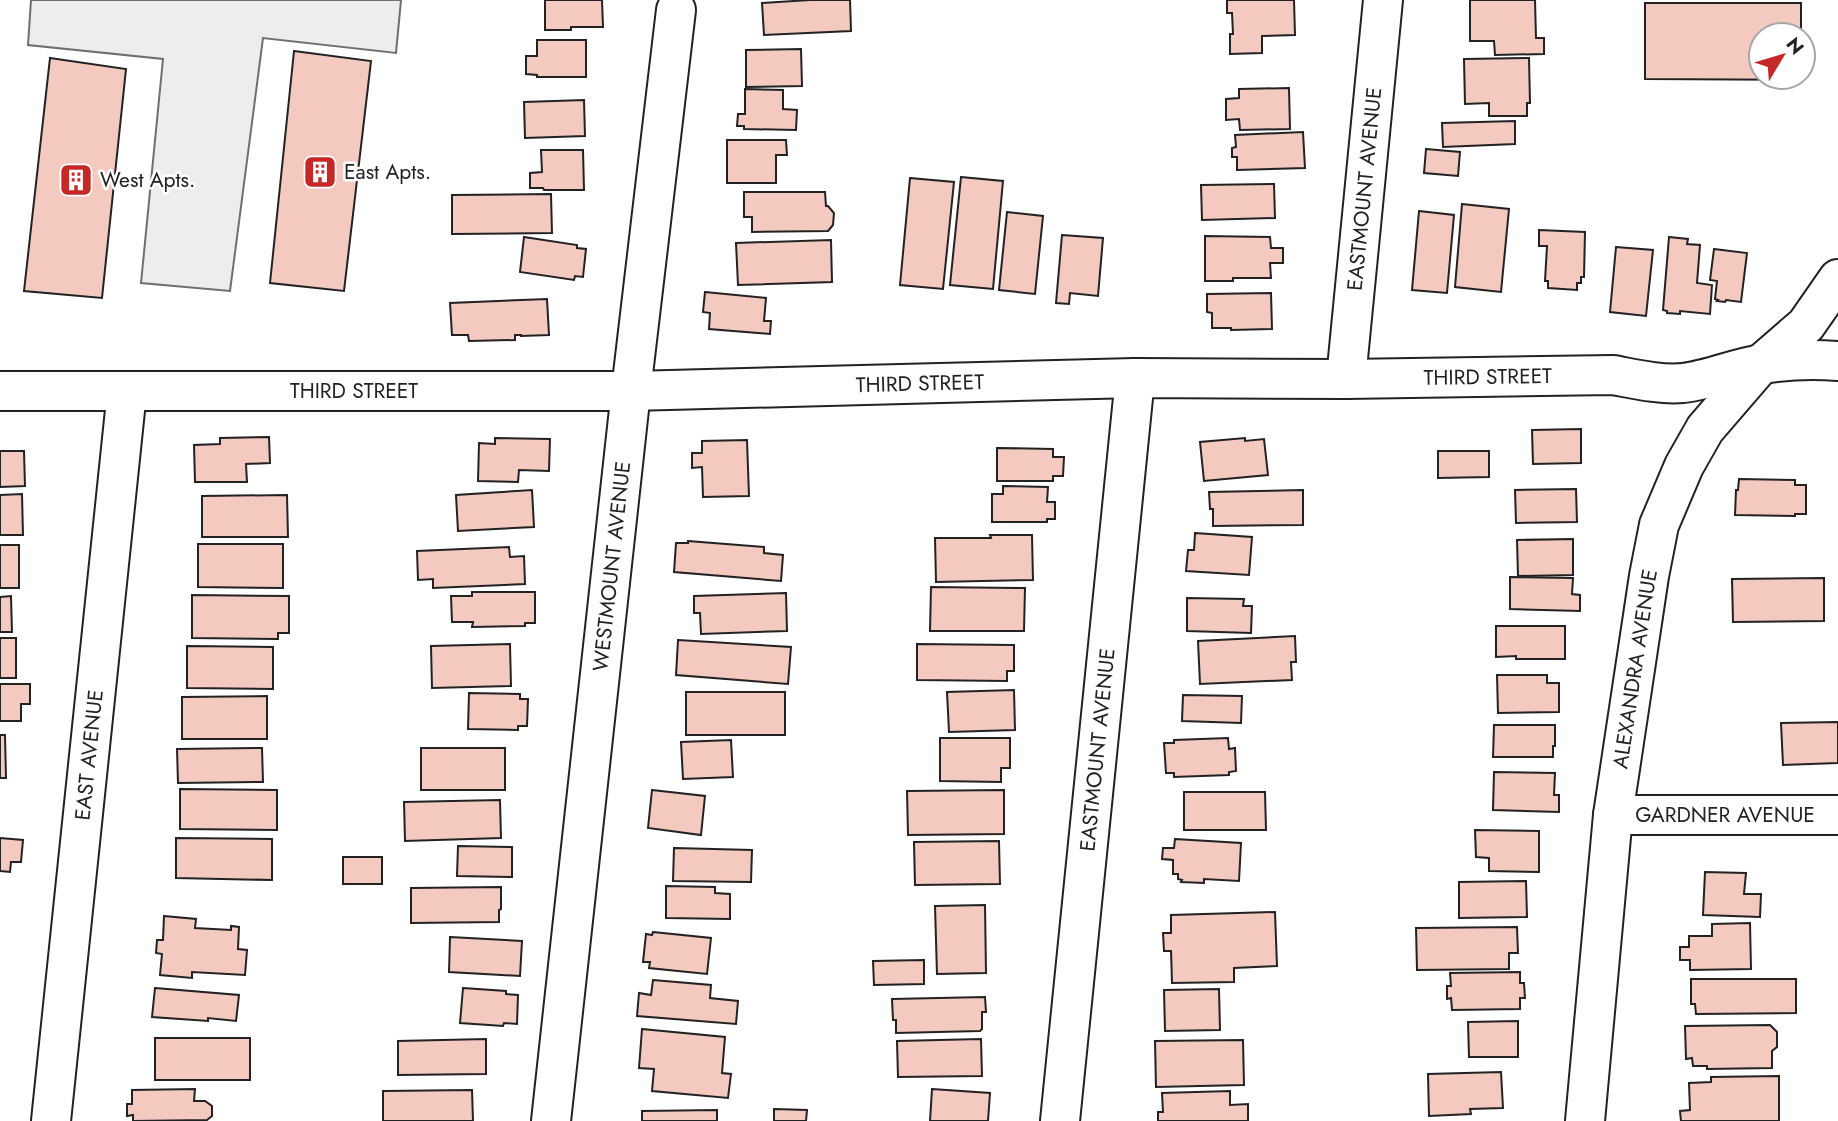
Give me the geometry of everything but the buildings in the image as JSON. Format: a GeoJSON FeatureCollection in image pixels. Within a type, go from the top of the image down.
{"type":"FeatureCollection","features":[{"type":"Feature","properties":{"kind":"street","name":"EASTMOUNT AVENUE"},"geometry":{"type":"LineString","coordinates":[[1346,379],[1382,0]]}},
{"type":"Feature","properties":{"kind":"street","name":"WESTMOUNT AVENUE"},"geometry":{"type":"LineString","coordinates":[[551,1121],[631,391],[676,10]]}},
{"type":"Feature","properties":{"kind":"street","name":"ALEXANDRA AVENUE"},"geometry":{"type":"LineString","coordinates":[[1585,1121],[1613,815],[1659,525],[1684,466],[1705,429],[1761,364],[1806,324],[1838,279]]}},
{"type":"Feature","properties":{"kind":"street","name":"THIRD STREET"},"geometry":{"type":"LineString","coordinates":[[0,391],[631,391],[1135,378],[1346,379],[1613,375],[1681,383],[1710,379],[1761,364],[1816,359],[1838,361]]}},
{"type":"Feature","properties":{"kind":"street","name":"EASTMOUNT AVENUE"},"geometry":{"type":"LineString","coordinates":[[1060,1121],[1135,378]]}},
{"type":"Feature","properties":{"kind":"street","name":"EAST AVENUE"},"geometry":{"type":"LineString","coordinates":[[51,1121],[127,391]]}},
{"type":"Feature","properties":{"kind":"street","name":"GARDNER AVENUE"},"geometry":{"type":"LineString","coordinates":[[1613,815],[1838,815]]}},
{"type":"Feature","properties":{"kind":"shaded area"},"geometry":{"type":"Polygon","coordinates":[[[31,0],[401,0],[396,53],[263,38],[230,291],[141,283],[163,59],[28,45],[31,0]]]}},
{"type":"Feature","properties":{"kind":"place","name":"East Apts."},"geometry":{"type":"Point","coordinates":[320,172]}},
{"type":"Feature","properties":{"kind":"place","name":"West Apts."},"geometry":{"type":"Point","coordinates":[76,180]}}]}
